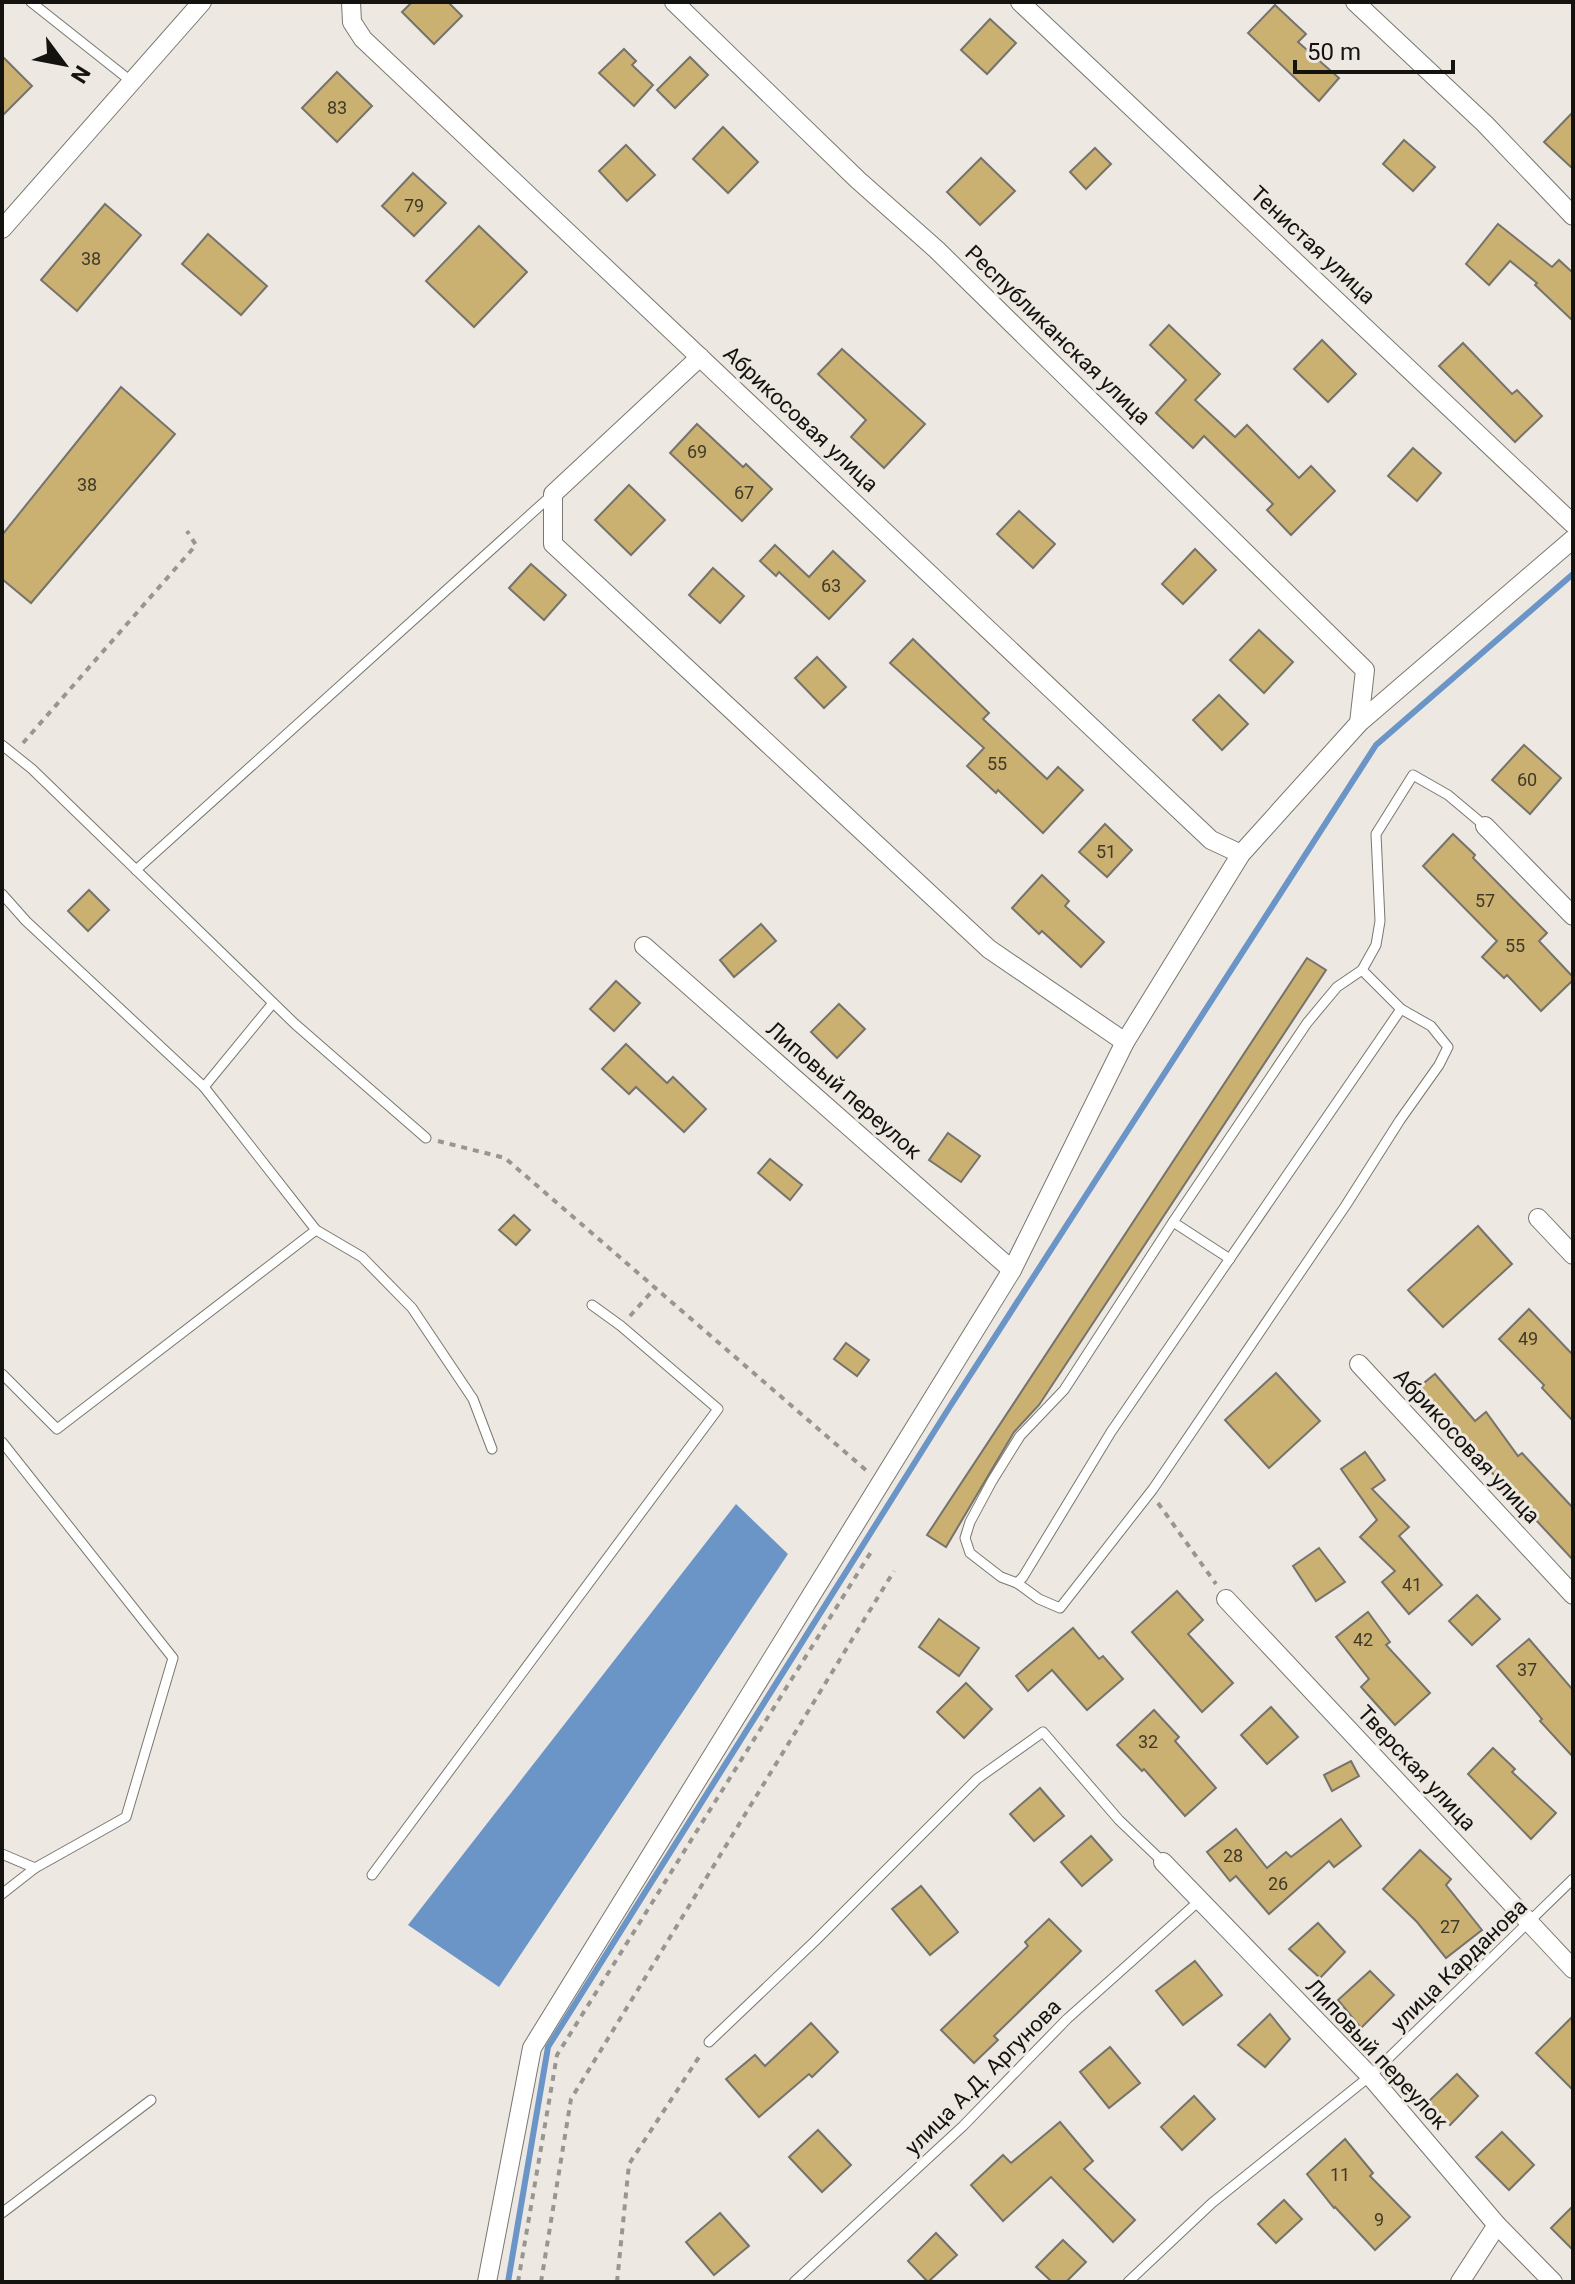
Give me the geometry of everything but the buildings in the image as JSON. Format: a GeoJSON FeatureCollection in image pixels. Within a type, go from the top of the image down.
{"type":"FeatureCollection","features":[{"type":"Feature","properties":{"kind":"street"},"geometry":{"type":"LineString","coordinates":[[2,229],[202,2]]}},
{"type":"Feature","properties":{"kind":"street","name":"Абрикосовая улица"},"geometry":{"type":"LineString","coordinates":[[351,2],[352,22],[363,39],[1211,840],[1241,854]]}},
{"type":"Feature","properties":{"kind":"street","name":"Республиканская улица"},"geometry":{"type":"LineString","coordinates":[[674,2],[858,180],[948,260],[1365,670],[1359,723]]}},
{"type":"Feature","properties":{"kind":"street","name":"Тенистая улица"},"geometry":{"type":"LineString","coordinates":[[1020,2],[1573,524]]}},
{"type":"Feature","properties":{"kind":"street"},"geometry":{"type":"LineString","coordinates":[[1355,2],[1485,124],[1573,216]]}},
{"type":"Feature","properties":{"kind":"street"},"geometry":{"type":"LineString","coordinates":[[700,357],[553,494],[553,544],[989,949],[1125,1042]]}},
{"type":"Feature","properties":{"kind":"street"},"geometry":{"type":"LineString","coordinates":[[487,2282],[532,2048],[1012,1270],[1125,1042],[1241,854],[1359,723],[1573,539]]}},
{"type":"Feature","properties":{"kind":"street"},"geometry":{"type":"LineString","coordinates":[[1485,826],[1573,916]]}},
{"type":"Feature","properties":{"kind":"street","name":"Липовый переулок"},"geometry":{"type":"LineString","coordinates":[[644,946],[1012,1270]]}},
{"type":"Feature","properties":{"kind":"street"},"geometry":{"type":"LineString","coordinates":[[1538,1218],[1573,1255]]}},
{"type":"Feature","properties":{"kind":"street","name":"Абрикосовая улица"},"geometry":{"type":"LineString","coordinates":[[1359,1364],[1573,1595]]}},
{"type":"Feature","properties":{"kind":"street","name":"Тверская улица"},"geometry":{"type":"LineString","coordinates":[[1226,1599],[1573,1969]]}},
{"type":"Feature","properties":{"kind":"street","name":"Липовый переулок"},"geometry":{"type":"LineString","coordinates":[[1163,1862],[1370,2076],[1497,2225],[1553,2282]]}},
{"type":"Feature","properties":{"kind":"street"},"geometry":{"type":"LineString","coordinates":[[1460,2282],[1497,2225]]}},
{"type":"Feature","properties":{"kind":"lane"},"geometry":{"type":"LineString","coordinates":[[31,2],[132,82]]}},
{"type":"Feature","properties":{"kind":"lane"},"geometry":{"type":"LineString","coordinates":[[136,870],[553,494]]}},
{"type":"Feature","properties":{"kind":"lane"},"geometry":{"type":"LineString","coordinates":[[2,745],[273,1003],[426,1138]]}},
{"type":"Feature","properties":{"kind":"lane"},"geometry":{"type":"LineString","coordinates":[[1362,970],[1401,1009],[1431,1026],[1448,1047],[1439,1065],[1153,1489],[1060,1608],[1039,1599],[1017,1583],[1001,1577],[970,1553],[965,1538],[992,1481],[1020,1436],[1064,1390],[1307,1023],[1337,987],[1362,970],[1376,945],[1380,921],[1376,834],[1413,775],[1448,795],[1485,826]]}},
{"type":"Feature","properties":{"kind":"lane"},"geometry":{"type":"LineString","coordinates":[[2,894],[26,921],[204,1087],[316,1230],[362,1257],[412,1308],[473,1399],[492,1449]]}},
{"type":"Feature","properties":{"kind":"lane"},"geometry":{"type":"LineString","coordinates":[[204,1087],[273,1003]]}},
{"type":"Feature","properties":{"kind":"lane"},"geometry":{"type":"LineString","coordinates":[[1017,1583],[1111,1432],[1401,1009]]}},
{"type":"Feature","properties":{"kind":"lane"},"geometry":{"type":"LineString","coordinates":[[1173,1222],[1230,1259]]}},
{"type":"Feature","properties":{"kind":"lane"},"geometry":{"type":"LineString","coordinates":[[2,1374],[57,1429],[316,1230]]}},
{"type":"Feature","properties":{"kind":"lane"},"geometry":{"type":"LineString","coordinates":[[372,1875],[718,1409],[592,1305]]}},
{"type":"Feature","properties":{"kind":"lane"},"geometry":{"type":"LineString","coordinates":[[2,1442],[173,1658],[126,1817],[35,1868],[2,1894]]}},
{"type":"Feature","properties":{"kind":"lane"},"geometry":{"type":"LineString","coordinates":[[709,2042],[977,1779],[1043,1732],[1119,1820],[1163,1862]]}},
{"type":"Feature","properties":{"kind":"lane"},"geometry":{"type":"LineString","coordinates":[[2,1854],[35,1868]]}},
{"type":"Feature","properties":{"kind":"lane","name":"улица Карданова"},"geometry":{"type":"LineString","coordinates":[[1128,2282],[1212,2203],[1370,2076],[1573,1879]]}},
{"type":"Feature","properties":{"kind":"lane","name":"улица А.Д. Аргунова"},"geometry":{"type":"LineString","coordinates":[[794,2282],[963,2126],[1067,2019],[1199,1901]]}},
{"type":"Feature","properties":{"kind":"lane"},"geometry":{"type":"LineString","coordinates":[[2,2213],[151,2100]]}},
{"type":"Feature","properties":{"kind":"path"},"geometry":{"type":"LineString","coordinates":[[13,754],[196,545],[187,531]]}},
{"type":"Feature","properties":{"kind":"path"},"geometry":{"type":"LineString","coordinates":[[426,1138],[505,1158],[881,1483]]}},
{"type":"Feature","properties":{"kind":"path"},"geometry":{"type":"LineString","coordinates":[[621,1326],[655,1288]]}},
{"type":"Feature","properties":{"kind":"path"},"geometry":{"type":"LineString","coordinates":[[1153,1489],[1161,1509],[1226,1599]]}},
{"type":"Feature","properties":{"kind":"path"},"geometry":{"type":"LineString","coordinates":[[518,2282],[557,2055],[871,1552]]}},
{"type":"Feature","properties":{"kind":"path"},"geometry":{"type":"LineString","coordinates":[[541,2282],[571,2099],[894,1571]]}},
{"type":"Feature","properties":{"kind":"path"},"geometry":{"type":"LineString","coordinates":[[617,2282],[629,2164],[709,2042]]}},
{"type":"Feature","properties":{"kind":"water"},"geometry":{"type":"Polygon","coordinates":[[[736,1504],[788,1554],[499,1987],[408,1925],[736,1504]]]}},
{"type":"Feature","properties":{"kind":"waterway"},"geometry":{"type":"LineString","coordinates":[[508,2282],[548,2047],[949,1408],[1376,745],[1573,574]]}}]}
